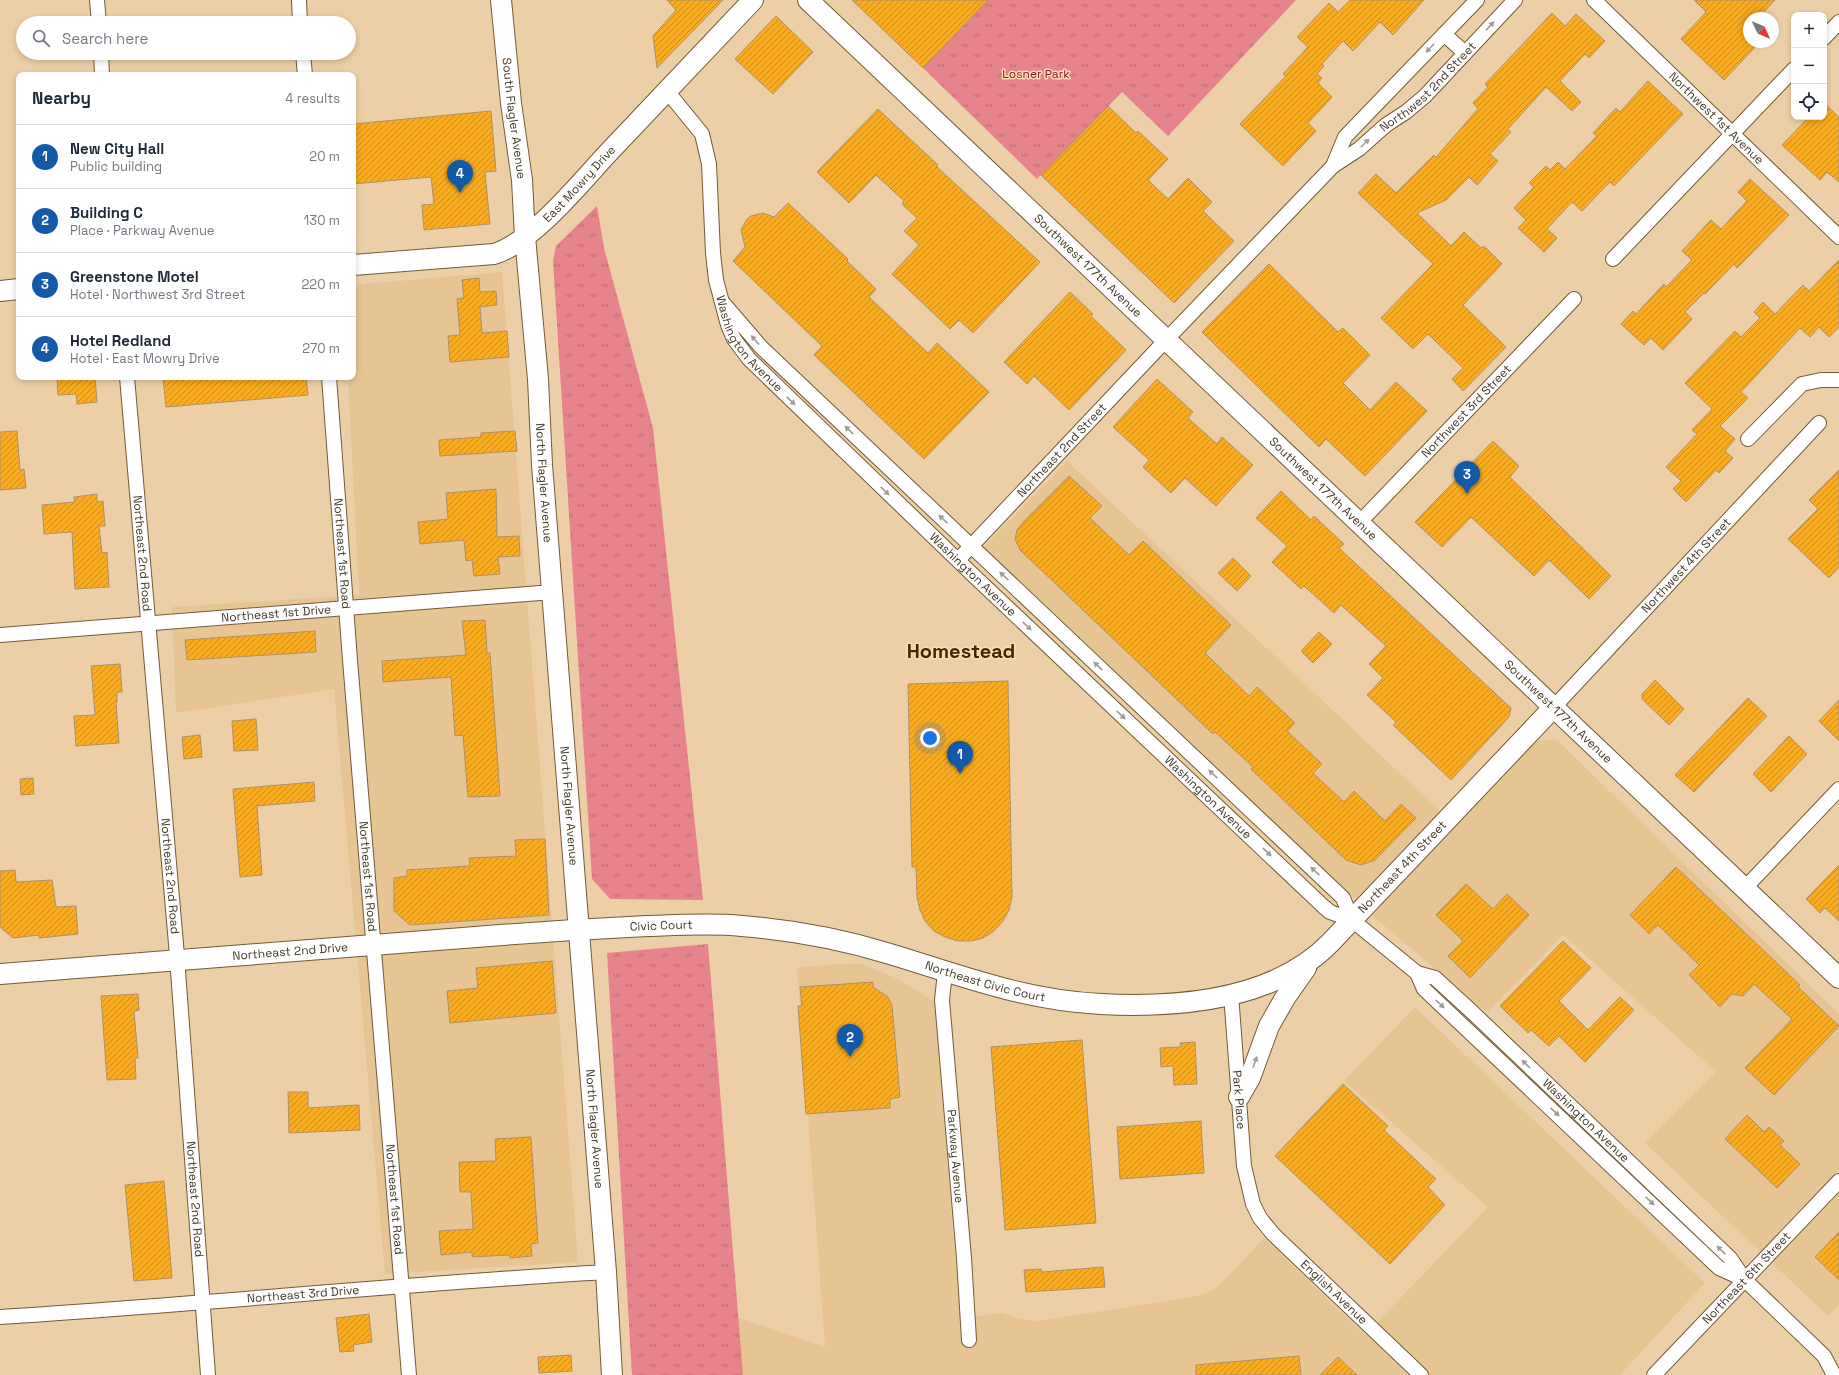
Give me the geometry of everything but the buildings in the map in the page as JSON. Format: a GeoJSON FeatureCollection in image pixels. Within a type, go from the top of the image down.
{"type":"FeatureCollection","features":[{"type":"Feature","properties":{"kind":"street"},"geometry":{"type":"LineString","coordinates":[[97,0],[98,16]]}},
{"type":"Feature","properties":{"kind":"street"},"geometry":{"type":"LineString","coordinates":[[298,0],[299,16]]}},
{"type":"Feature","properties":{"kind":"street","name":"South Flagler Avenue"},"geometry":{"type":"LineString","coordinates":[[501,0],[511,103],[522,180],[525,237]]}},
{"type":"Feature","properties":{"kind":"street","name":"East Mowry Drive"},"geometry":{"type":"LineString","coordinates":[[356,265],[494,254],[502,251],[525,237],[566,198],[753,0]]}},
{"type":"Feature","properties":{"kind":"street","name":"Southwest 177th Avenue"},"geometry":{"type":"LineString","coordinates":[[808,0],[1839,978]]}},
{"type":"Feature","properties":{"kind":"street","name":"Northwest 2nd Street"},"geometry":{"type":"LineString","coordinates":[[1333,166],[1345,137],[1477,0]]}},
{"type":"Feature","properties":{"kind":"street","name":"Northwest 2nd Street"},"geometry":{"type":"LineString","coordinates":[[1166,340],[1333,166],[1359,150],[1386,125],[1406,112],[1425,96],[1515,0]]}},
{"type":"Feature","properties":{"kind":"street","name":"Northwest 1st Avenue"},"geometry":{"type":"LineString","coordinates":[[1594,0],[1839,236]]}},
{"type":"Feature","properties":{"kind":"street"},"geometry":{"type":"LineString","coordinates":[[1827,35],[1839,22]]}},
{"type":"Feature","properties":{"kind":"street"},"geometry":{"type":"LineString","coordinates":[[1444,34],[1465,54]]}},
{"type":"Feature","properties":{"kind":"street"},"geometry":{"type":"LineString","coordinates":[[101,60],[102,72]]}},
{"type":"Feature","properties":{"kind":"street"},"geometry":{"type":"LineString","coordinates":[[304,60],[305,72]]}},
{"type":"Feature","properties":{"kind":"street"},"geometry":{"type":"LineString","coordinates":[[1613,259],[1791,72]]}},
{"type":"Feature","properties":{"kind":"street"},"geometry":{"type":"LineString","coordinates":[[667,90],[702,134],[709,164],[713,253],[722,302]]}},
{"type":"Feature","properties":{"kind":"street"},"geometry":{"type":"LineString","coordinates":[[1371,111],[1386,125]]}},
{"type":"Feature","properties":{"kind":"street","name":"North Flagler Avenue"},"geometry":{"type":"LineString","coordinates":[[525,237],[537,371],[542,464],[580,929],[586,1026],[606,1272],[612,1375]]}},
{"type":"Feature","properties":{"kind":"street"},"geometry":{"type":"LineString","coordinates":[[0,291],[16,289]]}},
{"type":"Feature","properties":{"kind":"street","name":"Northwest 3rd Street"},"geometry":{"type":"LineString","coordinates":[[1359,523],[1574,299]]}},
{"type":"Feature","properties":{"kind":"street","name":"Washington Avenue"},"geometry":{"type":"LineString","coordinates":[[722,302],[761,347],[1343,898],[1352,920]]}},
{"type":"Feature","properties":{"kind":"street","name":"Washington Avenue"},"geometry":{"type":"LineString","coordinates":[[722,302],[728,325],[734,339],[749,359],[958,560],[1324,907],[1330,912],[1352,920],[1417,973],[1435,978],[1470,1010],[1730,1258],[1745,1280],[1824,1356],[1834,1375]]}},
{"type":"Feature","properties":{"kind":"street","name":"Northeast 2nd Street"},"geometry":{"type":"LineString","coordinates":[[958,560],[1166,340]]}},
{"type":"Feature","properties":{"kind":"street","name":"Northeast 2nd Road"},"geometry":{"type":"LineString","coordinates":[[127,380],[177,960],[204,1302],[208,1375]]}},
{"type":"Feature","properties":{"kind":"street","name":"Northeast 1st Road"},"geometry":{"type":"LineString","coordinates":[[329,380],[346,608],[409,1375]]}},
{"type":"Feature","properties":{"kind":"street"},"geometry":{"type":"LineString","coordinates":[[1748,439],[1802,384],[1821,380],[1839,380]]}},
{"type":"Feature","properties":{"kind":"street","name":"Northwest 4th Street"},"geometry":{"type":"LineString","coordinates":[[1554,708],[1819,423]]}},
{"type":"Feature","properties":{"kind":"street","name":"Northeast 1st Drive"},"geometry":{"type":"LineString","coordinates":[[0,634],[553,592]]}},
{"type":"Feature","properties":{"kind":"street","name":"Northeast 4th Street"},"geometry":{"type":"LineString","coordinates":[[1231,994],[1272,982],[1294,972],[1312,959],[1352,920],[1554,708]]}},
{"type":"Feature","properties":{"kind":"street"},"geometry":{"type":"LineString","coordinates":[[1744,888],[1839,788]]}},
{"type":"Feature","properties":{"kind":"street","name":"Civic Court"},"geometry":{"type":"LineString","coordinates":[[580,929],[710,924],[743,926]]}},
{"type":"Feature","properties":{"kind":"street","name":"Northeast Civic Court"},"geometry":{"type":"LineString","coordinates":[[743,926],[793,932],[864,947],[1000,989],[1034,997],[1087,1003],[1162,1004],[1231,994]]}},
{"type":"Feature","properties":{"kind":"street","name":"Northeast 2nd Drive"},"geometry":{"type":"LineString","coordinates":[[0,974],[580,929]]}},
{"type":"Feature","properties":{"kind":"street"},"geometry":{"type":"LineString","coordinates":[[1239,1097],[1250,1078],[1261,1045],[1272,1020],[1312,959]]}},
{"type":"Feature","properties":{"kind":"street","name":"Parkway Avenue"},"geometry":{"type":"LineString","coordinates":[[945,972],[942,1000],[964,1258],[969,1340]]}},
{"type":"Feature","properties":{"kind":"street","name":"Park Place"},"geometry":{"type":"LineString","coordinates":[[1231,994],[1244,1166],[1253,1204]]}},
{"type":"Feature","properties":{"kind":"street","name":"Northeast 6th Street"},"geometry":{"type":"LineString","coordinates":[[1654,1375],[1839,1180]]}},
{"type":"Feature","properties":{"kind":"street","name":"English Avenue"},"geometry":{"type":"LineString","coordinates":[[1253,1204],[1260,1218],[1277,1238],[1421,1375]]}},
{"type":"Feature","properties":{"kind":"street","name":"Northeast 3rd Drive"},"geometry":{"type":"LineString","coordinates":[[0,1317],[606,1272]]}},
{"type":"Feature","properties":{"kind":"street","name":"Washington Avenue"},"geometry":{"type":"LineString","coordinates":[[1824,1356],[1839,1360]]}},
{"type":"Feature","properties":{"kind":"shaded area"},"geometry":{"type":"Polygon","coordinates":[[[502,272],[578,1262],[385,1274],[334,689],[176,713],[172,607],[359,595],[348,380],[356,380],[356,285],[502,272]]]}},
{"type":"Feature","properties":{"kind":"shaded area"},"geometry":{"type":"Polygon","coordinates":[[[1067,461],[1456,826],[1536,741],[1557,740],[1839,1014],[1839,1305],[1828,1316],[1645,1143],[1716,1072],[1563,935],[1487,1013],[1374,917],[983,548],[1067,461]]]}},
{"type":"Feature","properties":{"kind":"shaded area"},"geometry":{"type":"Polygon","coordinates":[[[860,963],[896,978],[934,1001],[960,1318],[1002,1313],[1020,1319],[1037,1321],[1188,1298],[1207,1293],[1218,1287],[1264,1238],[1365,1335],[1488,1207],[1344,1081],[1415,1007],[1705,1283],[1620,1375],[633,1375],[629,1323],[739,1318],[825,1347],[797,967],[860,963]]]}},
{"type":"Feature","properties":{"kind":"green space","name":"Losner Park"},"geometry":{"type":"Polygon","coordinates":[[[987,0],[1296,0],[1168,136],[1122,92],[1037,179],[923,68],[987,0]]]}},
{"type":"Feature","properties":{"kind":"green space"},"geometry":{"type":"Polygon","coordinates":[[[597,206],[604,248],[653,428],[703,900],[610,899],[592,879],[553,261],[556,246],[597,206]]]}},
{"type":"Feature","properties":{"kind":"green space"},"geometry":{"type":"Polygon","coordinates":[[[708,944],[743,1375],[632,1375],[607,953],[708,944]]]}},
{"type":"Feature","properties":{"kind":"place","name":"Hotel Redland"},"geometry":{"type":"Point","coordinates":[460,193]}},
{"type":"Feature","properties":{"kind":"place","name":"Greenstone Motel"},"geometry":{"type":"Point","coordinates":[1467,494]}},
{"type":"Feature","properties":{"kind":"place","name":"New City Hall"},"geometry":{"type":"Point","coordinates":[960,774]}},
{"type":"Feature","properties":{"kind":"place","name":"Building C"},"geometry":{"type":"Point","coordinates":[850,1057]}},
{"type":"Feature","properties":{"kind":"district","name":"Homestead"},"geometry":{"type":"Point","coordinates":[961,651]}}]}
